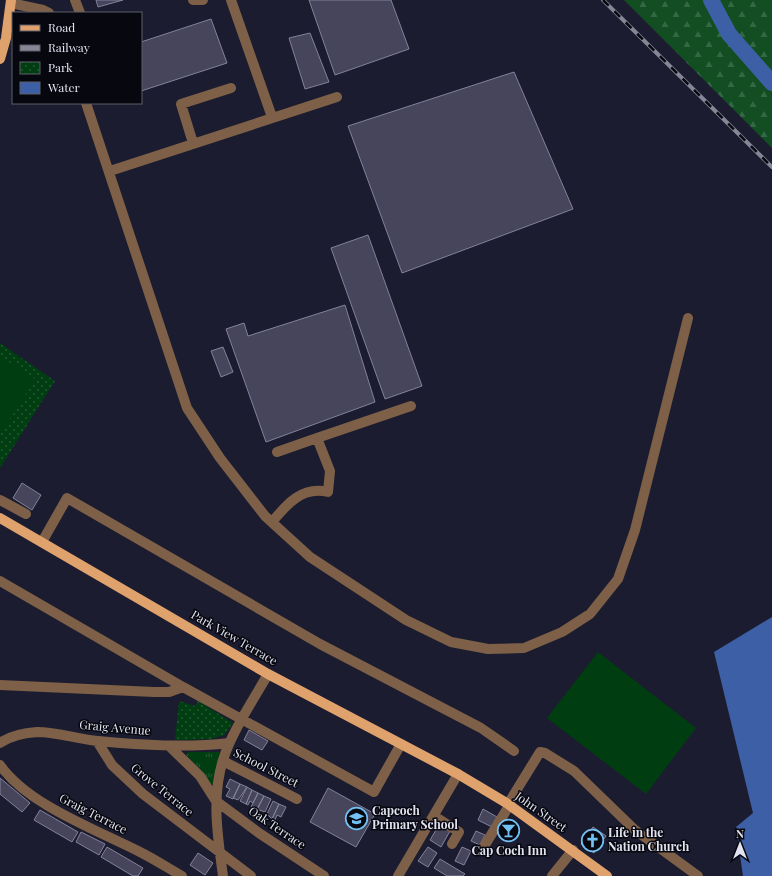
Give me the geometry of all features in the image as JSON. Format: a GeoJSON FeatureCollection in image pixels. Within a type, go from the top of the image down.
{"type":"FeatureCollection","features":[{"type":"Feature","properties":{"kind":"main road"},"geometry":{"type":"LineString","coordinates":[[0,59],[6,38],[11,2]]}},
{"type":"Feature","properties":{"kind":"main road","name":"Park View Terrace"},"geometry":{"type":"LineString","coordinates":[[0,518],[268,674],[458,774]]}},
{"type":"Feature","properties":{"kind":"main road","name":"John Street"},"geometry":{"type":"LineString","coordinates":[[458,774],[508,805],[573,850],[607,876]]}},
{"type":"Feature","properties":{"kind":"street"},"geometry":{"type":"LineString","coordinates":[[75,0],[80,12]]}},
{"type":"Feature","properties":{"kind":"street"},"geometry":{"type":"LineString","coordinates":[[193,0],[203,0]]}},
{"type":"Feature","properties":{"kind":"street"},"geometry":{"type":"LineString","coordinates":[[232,0],[272,117]]}},
{"type":"Feature","properties":{"kind":"street"},"geometry":{"type":"LineString","coordinates":[[11,2],[47,12]]}},
{"type":"Feature","properties":{"kind":"street"},"geometry":{"type":"LineString","coordinates":[[193,143],[181,104],[231,88]]}},
{"type":"Feature","properties":{"kind":"street"},"geometry":{"type":"LineString","coordinates":[[110,171],[337,97]]}},
{"type":"Feature","properties":{"kind":"street"},"geometry":{"type":"LineString","coordinates":[[86,104],[110,171],[187,408],[220,458],[272,522],[310,557],[406,620],[451,642],[488,649],[524,648],[562,632],[590,614],[618,579],[635,530],[688,318]]}},
{"type":"Feature","properties":{"kind":"street"},"geometry":{"type":"LineString","coordinates":[[277,452],[411,406]]}},
{"type":"Feature","properties":{"kind":"street"},"geometry":{"type":"LineString","coordinates":[[272,522],[287,504],[302,493],[322,490],[328,492],[330,471],[317,438]]}},
{"type":"Feature","properties":{"kind":"street"},"geometry":{"type":"LineString","coordinates":[[42,542],[67,498],[320,644],[481,728],[514,751]]}},
{"type":"Feature","properties":{"kind":"street"},"geometry":{"type":"LineString","coordinates":[[0,500],[26,514]]}},
{"type":"Feature","properties":{"kind":"street"},"geometry":{"type":"LineString","coordinates":[[0,581],[184,688],[374,792],[401,744]]}},
{"type":"Feature","properties":{"kind":"street"},"geometry":{"type":"LineString","coordinates":[[223,876],[216,801],[223,760],[229,743],[268,674]]}},
{"type":"Feature","properties":{"kind":"street"},"geometry":{"type":"LineString","coordinates":[[0,685],[154,692],[169,692],[184,688]]}},
{"type":"Feature","properties":{"kind":"street","name":"Graig Avenue"},"geometry":{"type":"LineString","coordinates":[[0,743],[7,738],[21,734],[39,732],[97,741],[169,746],[202,746],[229,743]]}},
{"type":"Feature","properties":{"kind":"street","name":"Grove Terrace"},"geometry":{"type":"LineString","coordinates":[[97,741],[112,765],[143,794],[251,876]]}},
{"type":"Feature","properties":{"kind":"street"},"geometry":{"type":"LineString","coordinates":[[169,746],[200,776],[216,801]]}},
{"type":"Feature","properties":{"kind":"street"},"geometry":{"type":"LineString","coordinates":[[483,848],[540,752],[545,753],[574,771],[635,830],[698,876]]}},
{"type":"Feature","properties":{"kind":"street","name":"School Street"},"geometry":{"type":"LineString","coordinates":[[223,760],[297,799]]}},
{"type":"Feature","properties":{"kind":"street","name":"Graig Terrace"},"geometry":{"type":"LineString","coordinates":[[0,765],[17,784],[42,802],[88,827],[140,852],[182,876]]}},
{"type":"Feature","properties":{"kind":"street"},"geometry":{"type":"LineString","coordinates":[[398,876],[458,774]]}},
{"type":"Feature","properties":{"kind":"street","name":"Oak Terrace"},"geometry":{"type":"LineString","coordinates":[[216,801],[259,833],[324,876]]}},
{"type":"Feature","properties":{"kind":"street"},"geometry":{"type":"LineString","coordinates":[[434,816],[459,832],[452,844]]}},
{"type":"Feature","properties":{"kind":"street"},"geometry":{"type":"LineString","coordinates":[[552,876],[573,850]]}},
{"type":"Feature","properties":{"kind":"green space"},"geometry":{"type":"Polygon","coordinates":[[[624,0],[772,0],[772,148],[624,0]]]}},
{"type":"Feature","properties":{"kind":"green space"},"geometry":{"type":"Polygon","coordinates":[[[0,343],[55,381],[0,468],[0,343]]]}},
{"type":"Feature","properties":{"kind":"green space"},"geometry":{"type":"Polygon","coordinates":[[[0,356],[36,379],[0,434],[0,356]]]}},
{"type":"Feature","properties":{"kind":"green space"},"geometry":{"type":"Polygon","coordinates":[[[598,652],[696,728],[646,794],[547,718],[598,652]]]}},
{"type":"Feature","properties":{"kind":"green space"},"geometry":{"type":"Polygon","coordinates":[[[179,701],[195,706],[198,701],[233,723],[224,735],[212,739],[175,740],[179,701]]]}},
{"type":"Feature","properties":{"kind":"green space"},"geometry":{"type":"Polygon","coordinates":[[[188,752],[221,753],[214,784],[210,784],[202,771],[187,756],[186,754],[188,752]]]}},
{"type":"Feature","properties":{"kind":"water"},"geometry":{"type":"Polygon","coordinates":[[[772,617],[772,876],[743,876],[736,827],[753,813],[714,652],[772,617]]]}},
{"type":"Feature","properties":{"kind":"building"},"geometry":{"type":"Polygon","coordinates":[[[96,0],[123,0],[98,7],[96,0]]]}},
{"type":"Feature","properties":{"kind":"building"},"geometry":{"type":"Polygon","coordinates":[[[309,0],[391,0],[409,49],[335,75],[309,0]]]}},
{"type":"Feature","properties":{"kind":"building"},"geometry":{"type":"Polygon","coordinates":[[[211,19],[227,63],[142,91],[142,42],[211,19]]]}},
{"type":"Feature","properties":{"kind":"building"},"geometry":{"type":"Polygon","coordinates":[[[310,33],[329,82],[305,89],[289,38],[310,33]]]}},
{"type":"Feature","properties":{"kind":"building"},"geometry":{"type":"Polygon","coordinates":[[[514,72],[573,209],[402,273],[348,126],[514,72]]]}},
{"type":"Feature","properties":{"kind":"building"},"geometry":{"type":"Polygon","coordinates":[[[368,235],[422,386],[385,399],[331,248],[368,235]]]}},
{"type":"Feature","properties":{"kind":"building"},"geometry":{"type":"Polygon","coordinates":[[[345,305],[375,402],[266,442],[226,329],[244,323],[248,336],[345,305]]]}},
{"type":"Feature","properties":{"kind":"building"},"geometry":{"type":"Polygon","coordinates":[[[223,347],[233,372],[221,377],[211,351],[223,347]]]}},
{"type":"Feature","properties":{"kind":"building"},"geometry":{"type":"Polygon","coordinates":[[[22,483],[41,495],[32,510],[13,498],[22,483]]]}},
{"type":"Feature","properties":{"kind":"building"},"geometry":{"type":"Polygon","coordinates":[[[249,730],[268,741],[262,750],[244,740],[249,730]]]}},
{"type":"Feature","properties":{"kind":"building"},"geometry":{"type":"Polygon","coordinates":[[[0,778],[30,803],[22,812],[0,794],[0,778]]]}},
{"type":"Feature","properties":{"kind":"building"},"geometry":{"type":"Polygon","coordinates":[[[230,779],[240,784],[233,799],[226,796],[230,789],[226,787],[230,779]]]}},
{"type":"Feature","properties":{"kind":"building"},"geometry":{"type":"Polygon","coordinates":[[[240,784],[247,787],[238,800],[233,798],[240,784]]]}},
{"type":"Feature","properties":{"kind":"building"},"geometry":{"type":"Polygon","coordinates":[[[247,787],[252,790],[246,804],[240,801],[247,787]]]}},
{"type":"Feature","properties":{"kind":"building"},"geometry":{"type":"Polygon","coordinates":[[[328,788],[375,814],[356,847],[310,822],[328,788]]]}},
{"type":"Feature","properties":{"kind":"building"},"geometry":{"type":"Polygon","coordinates":[[[252,790],[258,793],[253,803],[250,801],[248,805],[246,804],[252,790]]]}},
{"type":"Feature","properties":{"kind":"building"},"geometry":{"type":"Polygon","coordinates":[[[258,793],[264,796],[257,810],[251,807],[258,793]]]}},
{"type":"Feature","properties":{"kind":"building"},"geometry":{"type":"Polygon","coordinates":[[[264,796],[271,799],[265,812],[257,809],[264,796]]]}},
{"type":"Feature","properties":{"kind":"building"},"geometry":{"type":"Polygon","coordinates":[[[273,801],[279,804],[272,819],[267,814],[273,801]]]}},
{"type":"Feature","properties":{"kind":"building"},"geometry":{"type":"Polygon","coordinates":[[[279,804],[286,807],[281,817],[277,815],[275,820],[272,819],[279,804]]]}},
{"type":"Feature","properties":{"kind":"building"},"geometry":{"type":"Polygon","coordinates":[[[483,809],[497,817],[492,827],[478,820],[483,809]]]}},
{"type":"Feature","properties":{"kind":"building"},"geometry":{"type":"Polygon","coordinates":[[[40,810],[78,832],[72,842],[34,820],[40,810]]]}},
{"type":"Feature","properties":{"kind":"building","name":"Cap Coch Inn"},"geometry":{"type":"Polygon","coordinates":[[[507,823],[519,832],[513,840],[501,831],[507,823]]]}},
{"type":"Feature","properties":{"kind":"building"},"geometry":{"type":"Polygon","coordinates":[[[439,825],[450,831],[441,847],[430,840],[439,825]]]}},
{"type":"Feature","properties":{"kind":"building","name":"Life in the Nation Church"},"geometry":{"type":"Polygon","coordinates":[[[593,827],[606,836],[594,853],[581,844],[593,827]]]}},
{"type":"Feature","properties":{"kind":"building"},"geometry":{"type":"Polygon","coordinates":[[[476,831],[485,835],[480,845],[471,841],[476,831]]]}},
{"type":"Feature","properties":{"kind":"building"},"geometry":{"type":"Polygon","coordinates":[[[81,832],[105,844],[99,855],[76,842],[81,832]]]}},
{"type":"Feature","properties":{"kind":"building"},"geometry":{"type":"Polygon","coordinates":[[[107,847],[143,868],[138,876],[133,876],[101,857],[107,847]]]}},
{"type":"Feature","properties":{"kind":"building"},"geometry":{"type":"Polygon","coordinates":[[[428,847],[437,853],[428,867],[418,861],[428,847]]]}},
{"type":"Feature","properties":{"kind":"building"},"geometry":{"type":"Polygon","coordinates":[[[462,847],[471,851],[464,865],[455,861],[462,847]]]}},
{"type":"Feature","properties":{"kind":"building"},"geometry":{"type":"Polygon","coordinates":[[[198,853],[213,863],[205,875],[190,865],[198,853]]]}},
{"type":"Feature","properties":{"kind":"building"},"geometry":{"type":"Polygon","coordinates":[[[440,859],[465,874],[463,876],[447,876],[434,868],[440,859]]]}},
{"type":"Feature","properties":{"kind":"waterway"},"geometry":{"type":"LineString","coordinates":[[711,0],[729,34],[772,83]]}},
{"type":"Feature","properties":{"kind":"railway"},"geometry":{"type":"LineString","coordinates":[[603,0],[772,167]]}},
{"type":"Feature","properties":{"kind":"place","name":"Capcoch Primary School"},"geometry":{"type":"Point","coordinates":[356,818]}},
{"type":"Feature","properties":{"kind":"place","name":"Cap Coch Inn"},"geometry":{"type":"Point","coordinates":[509,830]}},
{"type":"Feature","properties":{"kind":"place","name":"Life in the Nation Church"},"geometry":{"type":"Point","coordinates":[593,840]}}]}
